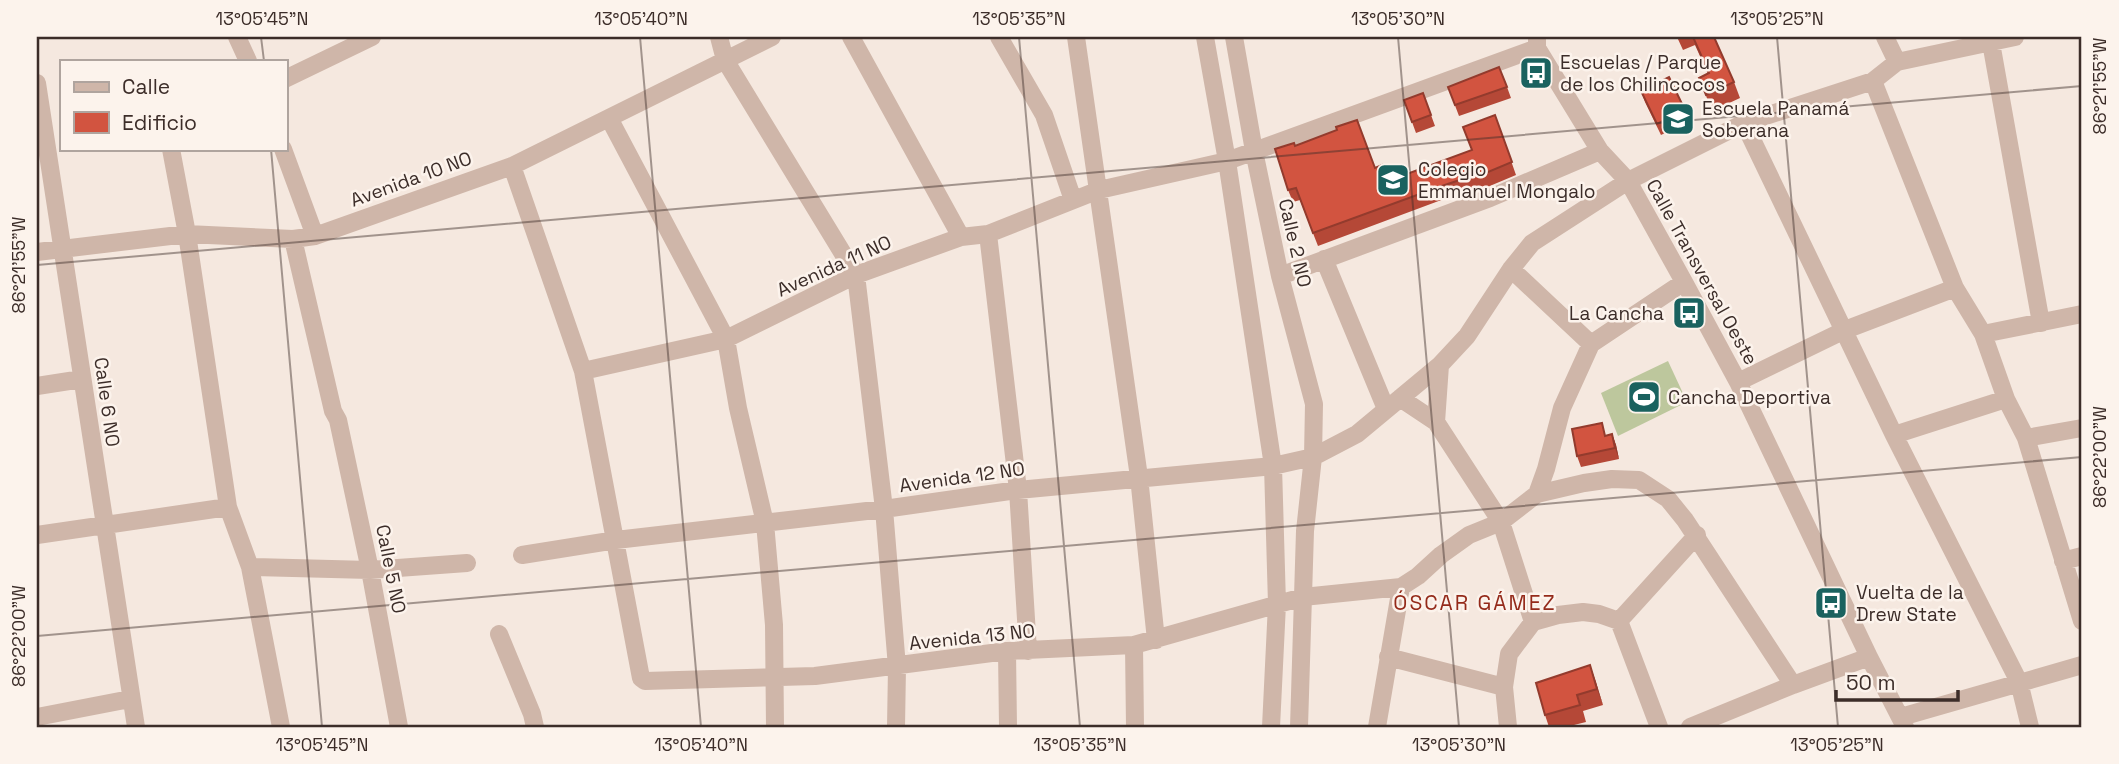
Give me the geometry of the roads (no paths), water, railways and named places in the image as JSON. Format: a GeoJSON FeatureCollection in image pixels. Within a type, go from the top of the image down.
{"type":"FeatureCollection","features":[{"type":"Feature","properties":{"kind":"street"},"geometry":{"type":"LineString","coordinates":[[237,37],[248,60]]}},
{"type":"Feature","properties":{"kind":"street"},"geometry":{"type":"LineString","coordinates":[[287,78],[372,37]]}},
{"type":"Feature","properties":{"kind":"street"},"geometry":{"type":"LineString","coordinates":[[719,37],[725,60],[856,275],[884,509],[897,667],[896,727]]}},
{"type":"Feature","properties":{"kind":"street","name":"Avenida 10 NO"},"geometry":{"type":"LineString","coordinates":[[37,252],[187,234],[293,239],[315,236],[512,166],[772,37]]}},
{"type":"Feature","properties":{"kind":"street"},"geometry":{"type":"LineString","coordinates":[[851,37],[961,237]]}},
{"type":"Feature","properties":{"kind":"street"},"geometry":{"type":"LineString","coordinates":[[999,37],[1044,116],[1073,200]]}},
{"type":"Feature","properties":{"kind":"street"},"geometry":{"type":"LineString","coordinates":[[1076,37],[1139,477],[1156,640]]}},
{"type":"Feature","properties":{"kind":"street"},"geometry":{"type":"LineString","coordinates":[[1205,37],[1227,161],[1273,466],[1277,604],[1271,727]]}},
{"type":"Feature","properties":{"kind":"street","name":"Calle 2 NO"},"geometry":{"type":"LineString","coordinates":[[1234,37],[1280,276],[1314,404],[1313,457],[1305,531],[1299,727]]}},
{"type":"Feature","properties":{"kind":"street"},"geometry":{"type":"LineString","coordinates":[[1885,37],[1897,62]]}},
{"type":"Feature","properties":{"kind":"street"},"geometry":{"type":"LineString","coordinates":[[2015,37],[1991,39],[1897,62],[1874,81],[1955,288],[1983,334],[2006,399],[2026,438],[2082,621]]}},
{"type":"Feature","properties":{"kind":"street"},"geometry":{"type":"LineString","coordinates":[[1991,39],[2041,323]]}},
{"type":"Feature","properties":{"kind":"street","name":"Avenida 11 NO"},"geometry":{"type":"LineString","coordinates":[[583,370],[726,339],[856,275],[961,237],[988,234],[1099,190],[1227,161],[1537,42]]}},
{"type":"Feature","properties":{"kind":"street","name":"Calle Transversal Oeste"},"geometry":{"type":"LineString","coordinates":[[1537,42],[1600,150],[1628,181],[1738,382],[1869,657],[1903,722]]}},
{"type":"Feature","properties":{"kind":"street","name":"Avenida 12 NO"},"geometry":{"type":"LineString","coordinates":[[522,555],[616,540],[884,509],[1018,490],[1273,466],[1313,457],[1357,434],[1440,365],[1467,336],[1511,269],[1532,243],[1628,181],[1744,123],[1874,81]]}},
{"type":"Feature","properties":{"kind":"street","name":"Calle 6 NO"},"geometry":{"type":"LineString","coordinates":[[37,83],[136,727]]}},
{"type":"Feature","properties":{"kind":"street"},"geometry":{"type":"LineString","coordinates":[[40,111],[60,109]]}},
{"type":"Feature","properties":{"kind":"street"},"geometry":{"type":"LineString","coordinates":[[609,118],[726,339],[738,408],[765,523],[776,676],[775,727]]}},
{"type":"Feature","properties":{"kind":"street"},"geometry":{"type":"LineString","coordinates":[[1744,123],[1894,435],[2019,682],[2029,727]]}},
{"type":"Feature","properties":{"kind":"street"},"geometry":{"type":"LineString","coordinates":[[171,150],[187,234],[228,507],[250,566],[281,727]]}},
{"type":"Feature","properties":{"kind":"street"},"geometry":{"type":"LineString","coordinates":[[283,150],[315,236]]}},
{"type":"Feature","properties":{"kind":"street"},"geometry":{"type":"LineString","coordinates":[[1280,276],[1490,198],[1600,150]]}},
{"type":"Feature","properties":{"kind":"street"},"geometry":{"type":"LineString","coordinates":[[512,166],[583,370],[616,540]]}},
{"type":"Feature","properties":{"kind":"street"},"geometry":{"type":"LineString","coordinates":[[988,234],[1018,490],[1028,651]]}},
{"type":"Feature","properties":{"kind":"street","name":"Calle 5 NO"},"geometry":{"type":"LineString","coordinates":[[293,239],[333,411],[338,419],[399,727]]}},
{"type":"Feature","properties":{"kind":"street"},"geometry":{"type":"LineString","coordinates":[[1324,259],[1393,403],[1436,422],[1501,522],[1533,622]]}},
{"type":"Feature","properties":{"kind":"street"},"geometry":{"type":"LineString","coordinates":[[1511,269],[1591,344]]}},
{"type":"Feature","properties":{"kind":"street"},"geometry":{"type":"LineString","coordinates":[[1537,494],[1562,408],[1591,344],[1684,282]]}},
{"type":"Feature","properties":{"kind":"street"},"geometry":{"type":"LineString","coordinates":[[1738,382],[1845,330],[1955,288]]}},
{"type":"Feature","properties":{"kind":"street"},"geometry":{"type":"LineString","coordinates":[[1983,334],[2082,314]]}},
{"type":"Feature","properties":{"kind":"street"},"geometry":{"type":"LineString","coordinates":[[1436,422],[1440,365]]}},
{"type":"Feature","properties":{"kind":"street"},"geometry":{"type":"LineString","coordinates":[[37,386],[82,379]]}},
{"type":"Feature","properties":{"kind":"street"},"geometry":{"type":"LineString","coordinates":[[1894,435],[2006,399]]}},
{"type":"Feature","properties":{"kind":"street"},"geometry":{"type":"LineString","coordinates":[[2026,438],[2082,428]]}},
{"type":"Feature","properties":{"kind":"street"},"geometry":{"type":"LineString","coordinates":[[1377,727],[1401,587],[1469,535],[1501,522],[1537,494],[1612,479],[1639,480],[1668,499],[1697,535],[1793,685]]}},
{"type":"Feature","properties":{"kind":"street"},"geometry":{"type":"LineString","coordinates":[[37,535],[228,507]]}},
{"type":"Feature","properties":{"kind":"street"},"geometry":{"type":"LineString","coordinates":[[1619,621],[1697,535]]}},
{"type":"Feature","properties":{"kind":"street","name":"Avenida 13 NO"},"geometry":{"type":"LineString","coordinates":[[616,540],[641,678],[650,682],[815,676],[1007,651],[1134,645],[1303,597],[1401,587]]}},
{"type":"Feature","properties":{"kind":"street"},"geometry":{"type":"LineString","coordinates":[[2063,561],[2082,556]]}},
{"type":"Feature","properties":{"kind":"street"},"geometry":{"type":"LineString","coordinates":[[250,566],[370,570],[467,563]]}},
{"type":"Feature","properties":{"kind":"street"},"geometry":{"type":"LineString","coordinates":[[1508,727],[1504,687],[1509,653],[1533,622],[1583,612],[1619,621]]}},
{"type":"Feature","properties":{"kind":"street"},"geometry":{"type":"LineString","coordinates":[[1619,621],[1659,727]]}},
{"type":"Feature","properties":{"kind":"street"},"geometry":{"type":"LineString","coordinates":[[499,634],[535,727]]}},
{"type":"Feature","properties":{"kind":"street"},"geometry":{"type":"LineString","coordinates":[[1134,645],[1135,727]]}},
{"type":"Feature","properties":{"kind":"street"},"geometry":{"type":"LineString","coordinates":[[1007,651],[1008,727]]}},
{"type":"Feature","properties":{"kind":"street"},"geometry":{"type":"LineString","coordinates":[[1388,657],[1504,687]]}},
{"type":"Feature","properties":{"kind":"street"},"geometry":{"type":"LineString","coordinates":[[1690,727],[1731,719],[1793,685],[1869,657]]}},
{"type":"Feature","properties":{"kind":"street"},"geometry":{"type":"LineString","coordinates":[[1903,722],[2019,682],[2082,665]]}},
{"type":"Feature","properties":{"kind":"street"},"geometry":{"type":"LineString","coordinates":[[37,717],[130,699]]}},
{"type":"Feature","properties":{"kind":"place","name":"Escuelas / Parque de los Chilincocos"},"geometry":{"type":"Point","coordinates":[1536,73]}},
{"type":"Feature","properties":{"kind":"place","name":"Escuela Panamá Soberana"},"geometry":{"type":"Point","coordinates":[1678,119]}},
{"type":"Feature","properties":{"kind":"place","name":"Colegio Emmanuel Mongalo"},"geometry":{"type":"Point","coordinates":[1393,180]}},
{"type":"Feature","properties":{"kind":"place","name":"La Cancha"},"geometry":{"type":"Point","coordinates":[1689,313]}},
{"type":"Feature","properties":{"kind":"place","name":"Cancha Deportiva"},"geometry":{"type":"Point","coordinates":[1644,397]}},
{"type":"Feature","properties":{"kind":"place","name":"Vuelta de la Drew State"},"geometry":{"type":"Point","coordinates":[1831,603]}},
{"type":"Feature","properties":{"kind":"district","name":"ÓSCAR GÁMEZ"},"geometry":{"type":"Point","coordinates":[1475,602]}}]}
